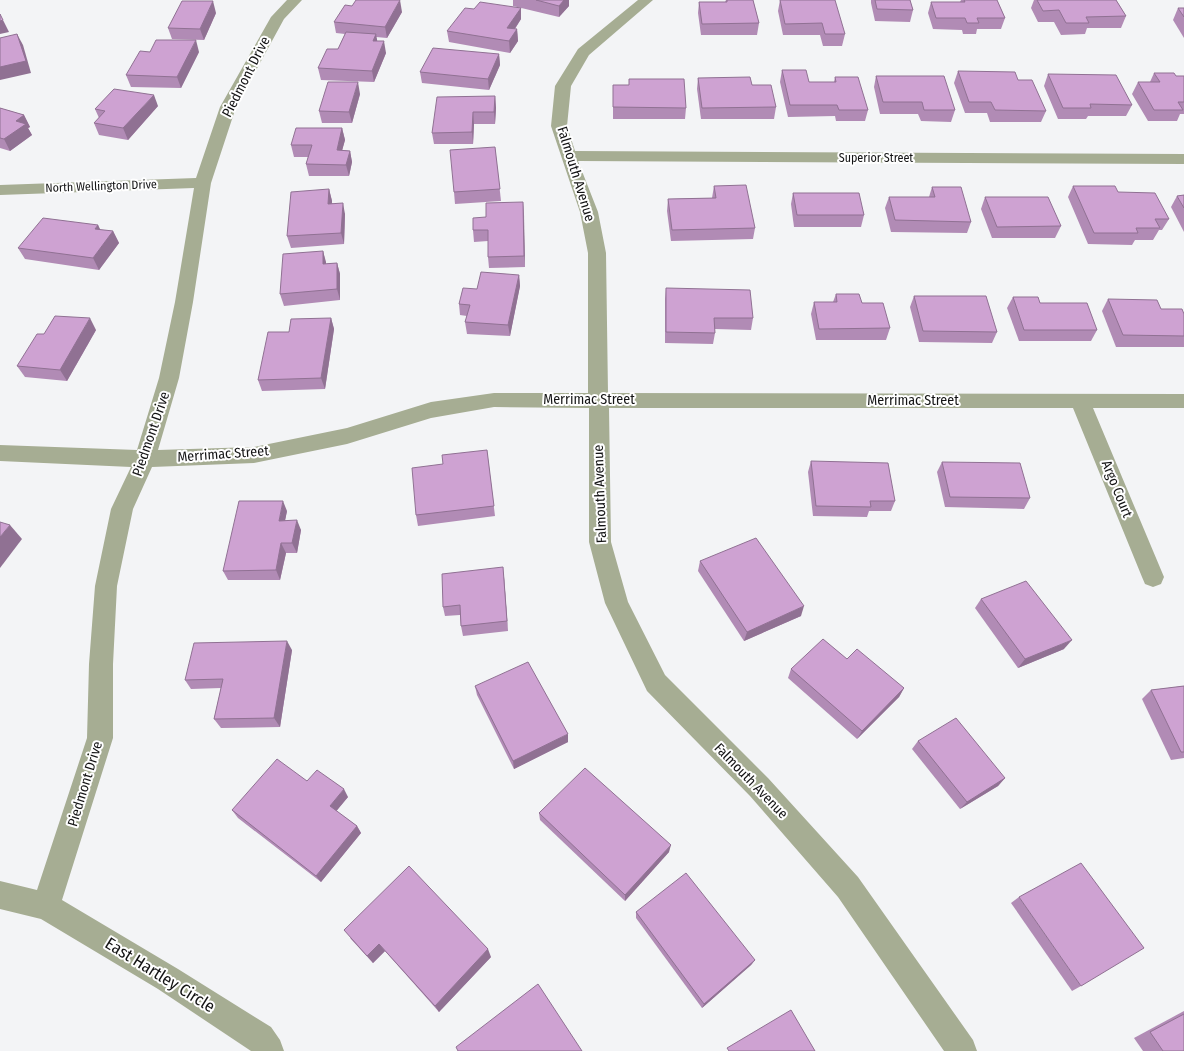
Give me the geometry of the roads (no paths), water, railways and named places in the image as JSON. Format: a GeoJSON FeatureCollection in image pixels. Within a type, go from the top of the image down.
{"type":"FeatureCollection","features":[{"type":"Feature","properties":{"kind":"street","name":"Piedmont Drive"},"geometry":{"type":"LineString","coordinates":[[46,906],[100,738],[101,664],[106,586],[122,509],[145,459],[171,371],[184,302],[203,183],[228,107],[278,16],[295,0]]}},
{"type":"Feature","properties":{"kind":"street","name":"Falmouth Avenue"},"geometry":{"type":"LineString","coordinates":[[646,0],[583,52],[563,86],[559,126],[568,156],[589,212],[597,253],[600,542],[617,603],[656,684],[759,787],[848,887],[962,1051]]}},
{"type":"Feature","properties":{"kind":"street","name":"Superior Street"},"geometry":{"type":"LineString","coordinates":[[568,156],[1184,159]]}},
{"type":"Feature","properties":{"kind":"street","name":"North Wellington Drive"},"geometry":{"type":"LineString","coordinates":[[0,190],[203,183]]}},
{"type":"Feature","properties":{"kind":"street","name":"Merrimac Street"},"geometry":{"type":"LineString","coordinates":[[0,453],[145,459],[254,455],[347,436],[431,410],[494,400],[1184,401]]}},
{"type":"Feature","properties":{"kind":"street","name":"Argo Court"},"geometry":{"type":"LineString","coordinates":[[1080,401],[1153,577]]}},
{"type":"Feature","properties":{"kind":"street","name":"East Hartley Circle"},"geometry":{"type":"LineString","coordinates":[[0,896],[46,906],[168,979],[260,1038],[269,1051]]}}]}
